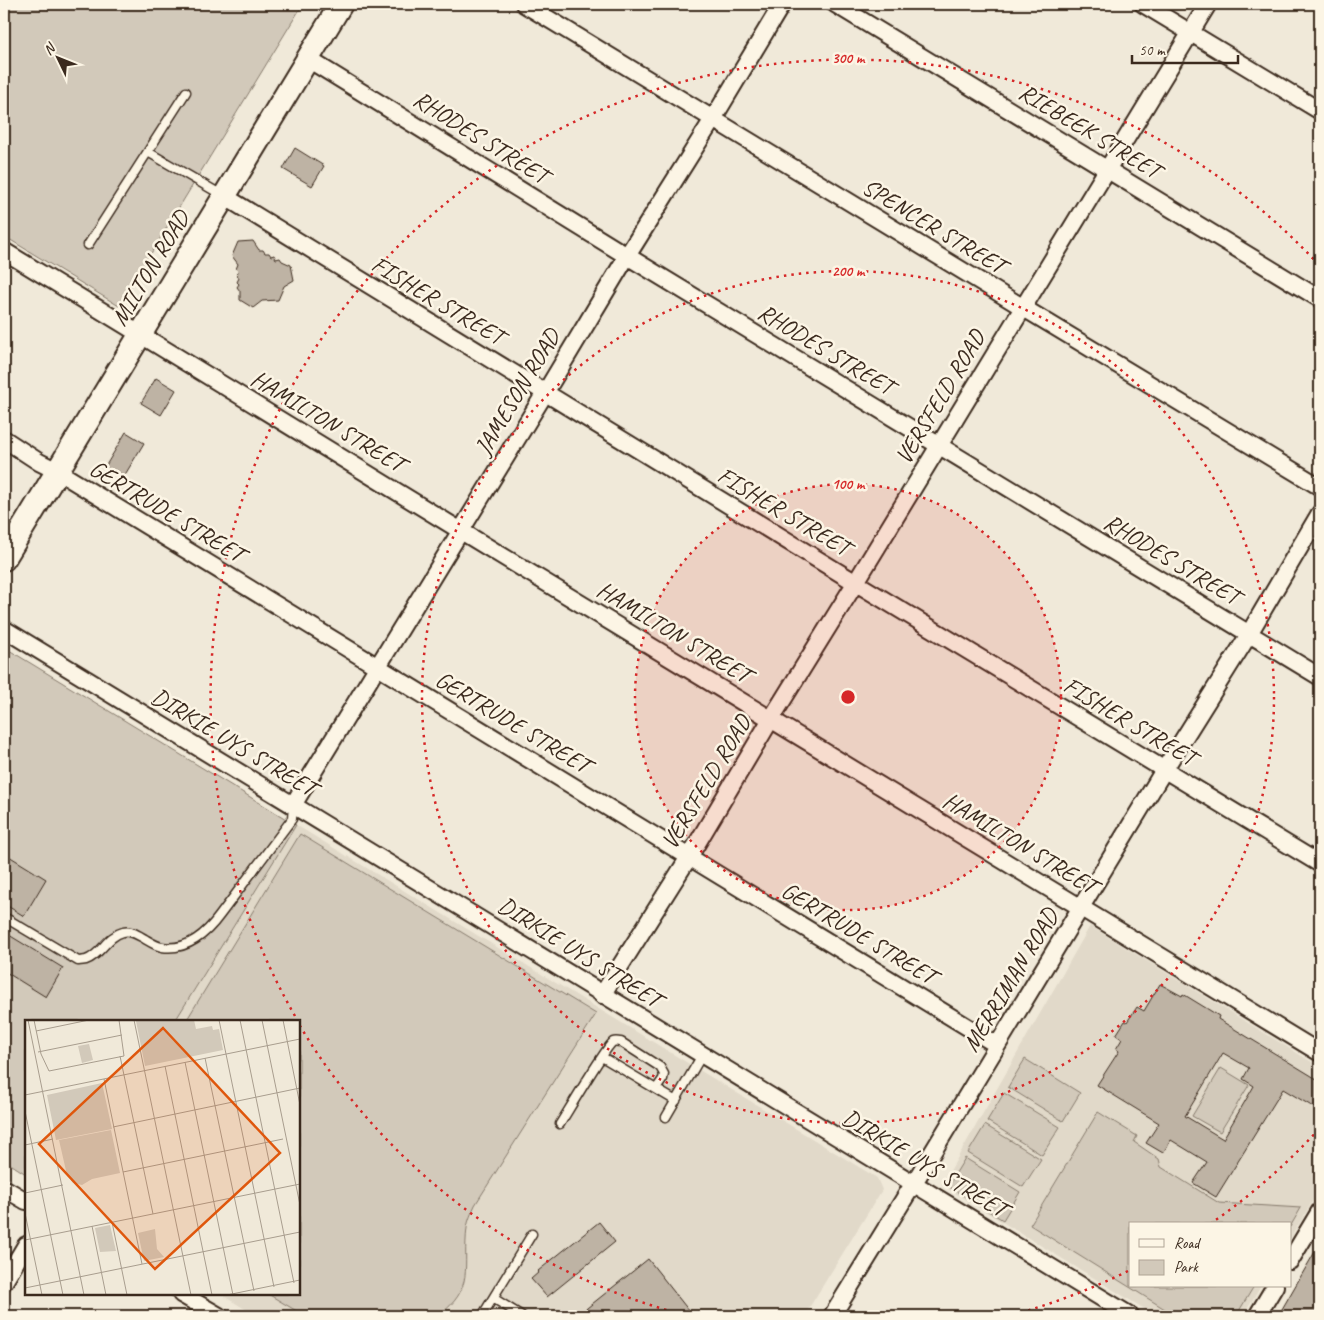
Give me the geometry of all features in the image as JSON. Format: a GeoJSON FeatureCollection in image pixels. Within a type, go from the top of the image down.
{"type":"FeatureCollection","features":[{"type":"Feature","properties":{"kind":"street","name":"MILTON ROAD"},"geometry":{"type":"LineString","coordinates":[[4,559],[341,4]]}},
{"type":"Feature","properties":{"kind":"street","name":"SPENCER STREET"},"geometry":{"type":"LineString","coordinates":[[524,4],[1320,487]]}},
{"type":"Feature","properties":{"kind":"street","name":"JAMESON ROAD"},"geometry":{"type":"LineString","coordinates":[[293,805],[782,4]]}},
{"type":"Feature","properties":{"kind":"street","name":"RIEBEEK STREET"},"geometry":{"type":"LineString","coordinates":[[835,4],[1320,299]]}},
{"type":"Feature","properties":{"kind":"street"},"geometry":{"type":"LineString","coordinates":[[1143,4],[1320,111]]}},
{"type":"Feature","properties":{"kind":"street","name":"VERSFELD ROAD"},"geometry":{"type":"LineString","coordinates":[[602,995],[689,857],[771,719],[1208,4]]}},
{"type":"Feature","properties":{"kind":"street","name":"RHODES STREET"},"geometry":{"type":"LineString","coordinates":[[308,59],[627,256],[1320,678]]}},
{"type":"Feature","properties":{"kind":"street","name":"FISHER STREET"},"geometry":{"type":"LineString","coordinates":[[224,196],[1320,864]]}},
{"type":"Feature","properties":{"kind":"street","name":"HAMILTON STREET"},"geometry":{"type":"LineString","coordinates":[[4,251],[1320,1053]]}},
{"type":"Feature","properties":{"kind":"street","name":"GERTRUDE STREET"},"geometry":{"type":"LineString","coordinates":[[4,440],[378,666],[997,1046]]}},
{"type":"Feature","properties":{"kind":"street","name":"MERRIMAN ROAD"},"geometry":{"type":"LineString","coordinates":[[832,1316],[1164,770],[1249,634],[1320,513]]}},
{"type":"Feature","properties":{"kind":"street","name":"DIRKIE UYS STREET"},"geometry":{"type":"LineString","coordinates":[[4,629],[1131,1316]]}},
{"type":"Feature","properties":{"kind":"street"},"geometry":{"type":"LineString","coordinates":[[4,1188],[25,1200]]}},
{"type":"Feature","properties":{"kind":"street"},"geometry":{"type":"LineString","coordinates":[[1292,1258],[1320,1211]]}},
{"type":"Feature","properties":{"kind":"street"},"geometry":{"type":"LineString","coordinates":[[4,1282],[25,1247]]}},
{"type":"Feature","properties":{"kind":"street"},"geometry":{"type":"LineString","coordinates":[[1257,1316],[1274,1288]]}},
{"type":"Feature","properties":{"kind":"street"},"geometry":{"type":"LineString","coordinates":[[183,1295],[219,1316]]}},
{"type":"Feature","properties":{"kind":"lane"},"geometry":{"type":"LineString","coordinates":[[88,245],[186,92]]}},
{"type":"Feature","properties":{"kind":"lane"},"geometry":{"type":"LineString","coordinates":[[148,152],[224,196]]}},
{"type":"Feature","properties":{"kind":"lane"},"geometry":{"type":"LineString","coordinates":[[4,917],[78,961],[86,960],[93,956],[114,936],[122,932],[129,931],[160,947],[172,948],[187,944],[199,938],[211,927],[292,819],[293,805]]}},
{"type":"Feature","properties":{"kind":"lane"},"geometry":{"type":"LineString","coordinates":[[560,1124],[613,1042],[621,1042],[660,1067],[664,1074],[656,1089]]}},
{"type":"Feature","properties":{"kind":"lane"},"geometry":{"type":"LineString","coordinates":[[666,1118],[702,1055]]}},
{"type":"Feature","properties":{"kind":"lane"},"geometry":{"type":"LineString","coordinates":[[602,1057],[676,1101]]}},
{"type":"Feature","properties":{"kind":"lane"},"geometry":{"type":"LineString","coordinates":[[482,1316],[532,1234]]}},
{"type":"Feature","properties":{"kind":"lane"},"geometry":{"type":"LineString","coordinates":[[493,1298],[522,1316]]}},
{"type":"Feature","properties":{"kind":"shaded area"},"geometry":{"type":"Polygon","coordinates":[[[296,825],[877,1178],[882,1190],[804,1316],[257,1316],[222,1295],[300,1295],[300,1020],[176,1020],[296,825]]]}},
{"type":"Feature","properties":{"kind":"shaded area"},"geometry":{"type":"Polygon","coordinates":[[[1090,926],[1320,1067],[1320,1189],[1292,1236],[1292,1222],[1129,1222],[1129,1288],[1260,1288],[1243,1316],[1156,1316],[942,1185],[1090,926]]]}},
{"type":"Feature","properties":{"kind":"green space"},"geometry":{"type":"Polygon","coordinates":[[[4,4],[303,4],[119,306],[4,236],[4,4]]]}},
{"type":"Feature","properties":{"kind":"green space"},"geometry":{"type":"Polygon","coordinates":[[[4,647],[296,825],[176,1020],[25,1020],[25,1173],[4,1160],[4,647]]]}},
{"type":"Feature","properties":{"kind":"green space"},"geometry":{"type":"Polygon","coordinates":[[[300,834],[596,1014],[475,1205],[467,1228],[466,1266],[463,1286],[450,1306],[438,1316],[305,1316],[270,1295],[300,1295],[300,1020],[187,1020],[300,834]]]}},
{"type":"Feature","properties":{"kind":"green space"},"geometry":{"type":"Polygon","coordinates":[[[1025,1059],[1080,1093],[1063,1121],[1008,1087],[1025,1059]]]}},
{"type":"Feature","properties":{"kind":"green space"},"geometry":{"type":"Polygon","coordinates":[[[1221,1068],[1249,1085],[1220,1132],[1192,1116],[1221,1068]]]}},
{"type":"Feature","properties":{"kind":"green space"},"geometry":{"type":"Polygon","coordinates":[[[1004,1093],[1060,1127],[1042,1155],[987,1121],[1004,1093]]]}},
{"type":"Feature","properties":{"kind":"green space"},"geometry":{"type":"Polygon","coordinates":[[[1098,1112],[1137,1136],[1134,1142],[1159,1159],[1161,1167],[1219,1203],[1301,1208],[1292,1224],[1292,1222],[1129,1222],[1129,1287],[1030,1225],[1098,1112]]]}},
{"type":"Feature","properties":{"kind":"green space"},"geometry":{"type":"Polygon","coordinates":[[[985,1125],[1041,1159],[1023,1187],[968,1153],[985,1125]]]}},
{"type":"Feature","properties":{"kind":"green space"},"geometry":{"type":"Polygon","coordinates":[[[965,1158],[1020,1192],[1003,1220],[948,1186],[965,1158]]]}},
{"type":"Feature","properties":{"kind":"green space"},"geometry":{"type":"Polygon","coordinates":[[[1131,1288],[1253,1288],[1236,1316],[1176,1316],[1131,1288]]]}},
{"type":"Feature","properties":{"kind":"building"},"geometry":{"type":"Polygon","coordinates":[[[295,148],[324,166],[312,186],[283,169],[295,148]]]}},
{"type":"Feature","properties":{"kind":"building"},"geometry":{"type":"Polygon","coordinates":[[[253,241],[259,250],[269,253],[271,256],[274,255],[276,259],[280,258],[291,265],[294,280],[284,286],[278,300],[262,301],[253,308],[240,300],[240,291],[237,287],[239,278],[236,269],[238,264],[232,256],[238,242],[253,241]]]}},
{"type":"Feature","properties":{"kind":"building"},"geometry":{"type":"Polygon","coordinates":[[[156,378],[176,390],[161,415],[141,403],[156,378]]]}},
{"type":"Feature","properties":{"kind":"building"},"geometry":{"type":"Polygon","coordinates":[[[126,432],[144,443],[123,478],[105,467],[126,432]]]}},
{"type":"Feature","properties":{"kind":"building"},"geometry":{"type":"Polygon","coordinates":[[[4,853],[46,879],[24,916],[4,904],[4,853]]]}},
{"type":"Feature","properties":{"kind":"building"},"geometry":{"type":"Polygon","coordinates":[[[4,932],[63,968],[46,997],[4,971],[4,932]]]}},
{"type":"Feature","properties":{"kind":"building"},"geometry":{"type":"Polygon","coordinates":[[[1160,984],[1182,996],[1183,994],[1219,1016],[1218,1019],[1320,1081],[1320,1111],[1283,1089],[1216,1197],[1193,1183],[1207,1162],[1171,1140],[1163,1153],[1146,1143],[1159,1123],[1097,1085],[1119,1051],[1116,1049],[1122,1039],[1116,1035],[1137,1007],[1144,1011],[1160,984]],[[1223,1053],[1185,1116],[1223,1139],[1254,1086],[1243,1079],[1249,1068],[1223,1053]]]}},
{"type":"Feature","properties":{"kind":"building"},"geometry":{"type":"Polygon","coordinates":[[[599,1222],[615,1242],[547,1297],[531,1279],[538,1271],[599,1222]]]}},
{"type":"Feature","properties":{"kind":"building"},"geometry":{"type":"Polygon","coordinates":[[[1320,1243],[1320,1316],[1278,1316],[1320,1243]]]}},
{"type":"Feature","properties":{"kind":"building"},"geometry":{"type":"Polygon","coordinates":[[[648,1259],[693,1316],[577,1316],[627,1276],[648,1259]]]}}]}
